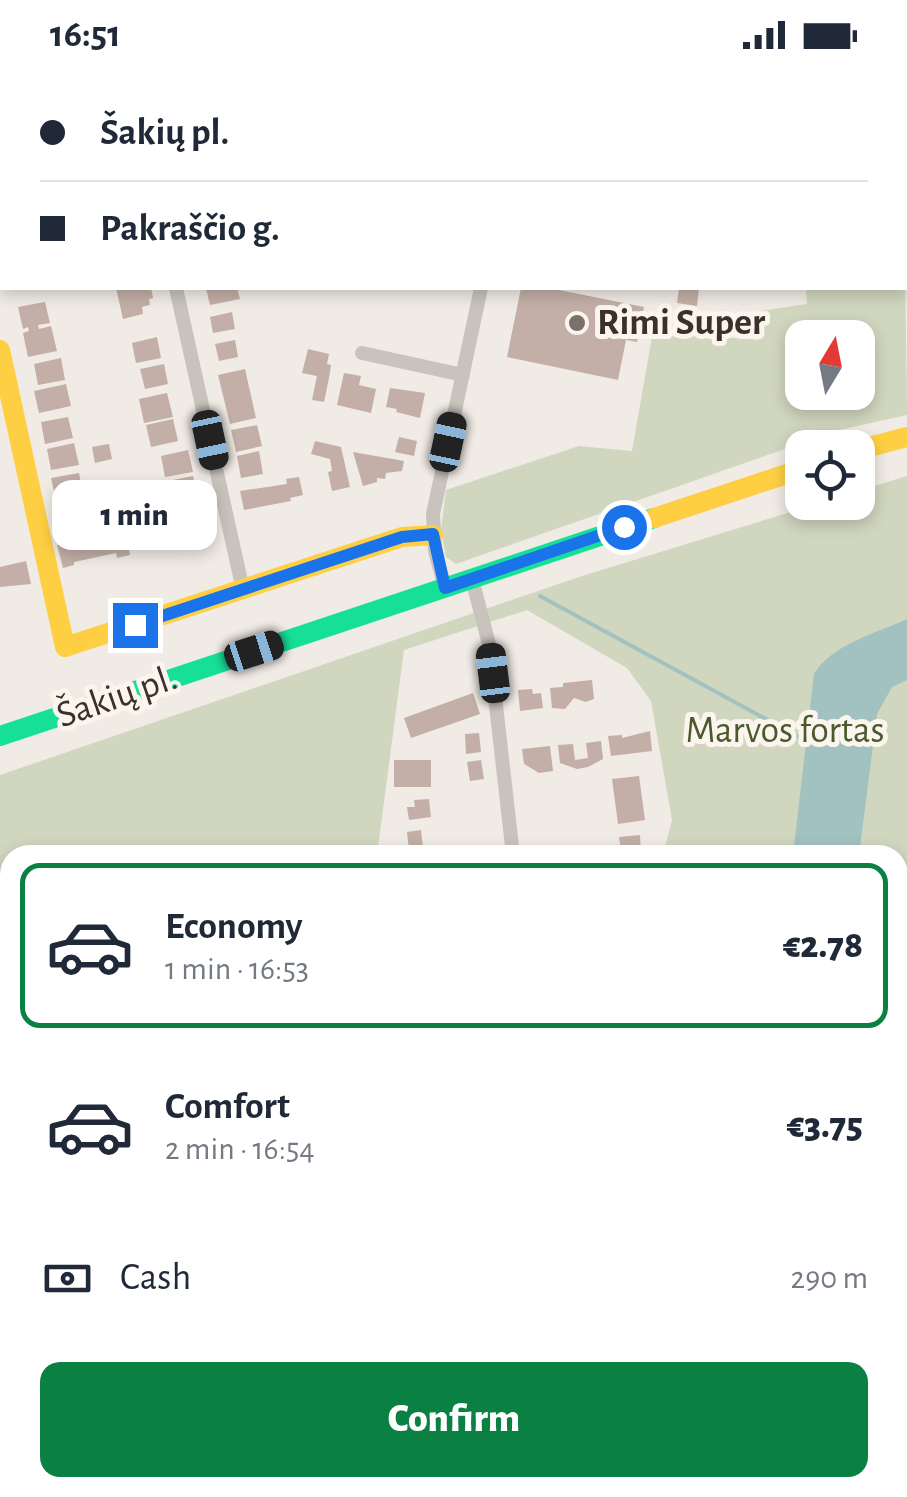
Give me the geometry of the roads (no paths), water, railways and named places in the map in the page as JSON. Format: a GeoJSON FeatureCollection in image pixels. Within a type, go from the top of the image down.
{"type":"FeatureCollection","features":[{"type":"Feature","properties":{"kind":"main road"},"geometry":{"type":"LineString","coordinates":[[0,350],[65,647],[402,537],[433,534]]}},
{"type":"Feature","properties":{"kind":"main road"},"geometry":{"type":"LineString","coordinates":[[875,445],[907,437]]}},
{"type":"Feature","properties":{"kind":"main road","name":"Šakių pl."},"geometry":{"type":"LineString","coordinates":[[0,736],[785,475]]}},
{"type":"Feature","properties":{"kind":"street"},"geometry":{"type":"LineString","coordinates":[[176,290],[242,590]]}},
{"type":"Feature","properties":{"kind":"street"},"geometry":{"type":"LineString","coordinates":[[445,588],[433,534],[433,514],[482,290]]}},
{"type":"Feature","properties":{"kind":"street"},"geometry":{"type":"LineString","coordinates":[[362,353],[462,375]]}},
{"type":"Feature","properties":{"kind":"street"},"geometry":{"type":"LineString","coordinates":[[472,579],[489,644],[513,845]]}},
{"type":"Feature","properties":{"kind":"water"},"geometry":{"type":"Polygon","coordinates":[[[907,619],[907,680],[892,687],[877,714],[860,845],[794,845],[814,674],[843,647],[907,619]]]}},
{"type":"Feature","properties":{"kind":"waterway"},"geometry":{"type":"LineString","coordinates":[[540,596],[808,742]]}},
{"type":"Feature","properties":{"kind":"place","name":"Rimi Super"},"geometry":{"type":"Point","coordinates":[577,323]}},
{"type":"Feature","properties":{"kind":"park label","name":"Marvos fortas"},"geometry":{"type":"Point","coordinates":[785,731]}}]}
